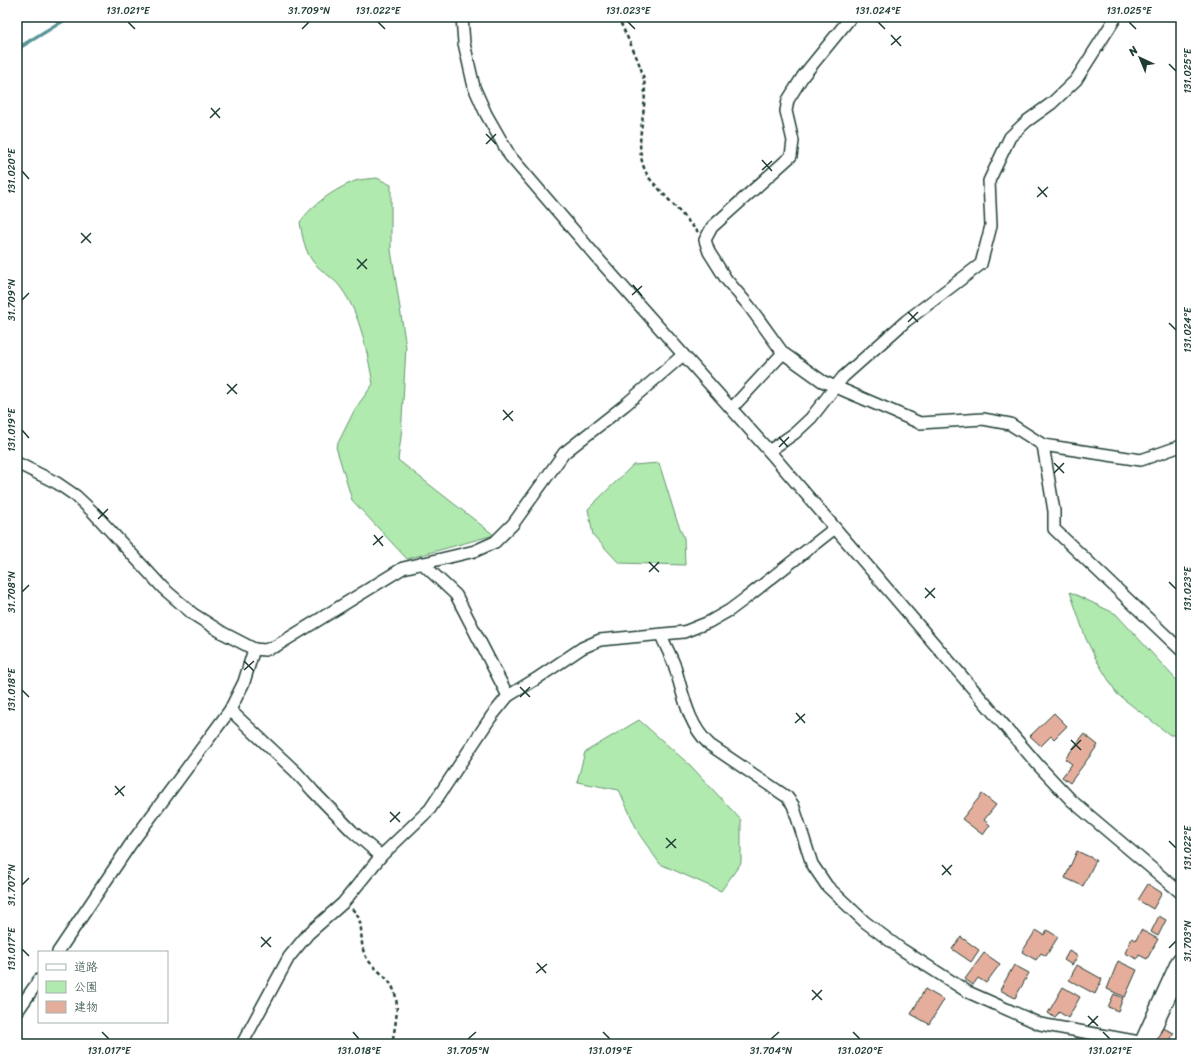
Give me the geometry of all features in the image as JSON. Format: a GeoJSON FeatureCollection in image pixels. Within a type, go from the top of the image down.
{"type":"FeatureCollection","features":[{"type":"Feature","properties":{"kind":"highway"},"geometry":{"type":"LineString","coordinates":[[1144,1044],[1181,962]]}},
{"type":"Feature","properties":{"kind":"street"},"geometry":{"type":"LineString","coordinates":[[462,17],[464,42],[474,87],[501,142],[510,156],[683,355],[732,408],[1039,766],[1072,801],[1181,893]]}},
{"type":"Feature","properties":{"kind":"street"},"geometry":{"type":"LineString","coordinates":[[850,17],[803,76],[788,100],[786,112],[793,141],[791,156],[712,227],[705,240],[709,252],[726,279],[749,306],[783,353],[822,381],[920,423],[983,419],[1010,424],[1043,445],[1141,460],[1181,446]]}},
{"type":"Feature","properties":{"kind":"street"},"geometry":{"type":"LineString","coordinates":[[769,451],[811,418],[843,377],[906,321],[981,264],[991,226],[989,181],[1010,137],[1027,121],[1052,103],[1076,80],[1116,17]]}},
{"type":"Feature","properties":{"kind":"street"},"geometry":{"type":"LineString","coordinates":[[732,408],[783,353]]}},
{"type":"Feature","properties":{"kind":"street"},"geometry":{"type":"LineString","coordinates":[[17,463],[57,483],[76,496],[94,512],[163,588],[205,622],[254,649],[265,650],[276,646],[403,568],[475,551],[495,542],[513,524],[564,454],[625,405],[683,355]]}},
{"type":"Feature","properties":{"kind":"street"},"geometry":{"type":"LineString","coordinates":[[1043,445],[1054,511],[1054,529],[1181,650]]}},
{"type":"Feature","properties":{"kind":"street"},"geometry":{"type":"LineString","coordinates":[[242,1044],[290,957],[308,934],[343,902],[381,856],[430,809],[491,717],[508,696],[536,680],[582,648],[600,640],[684,632],[730,610],[835,528]]}},
{"type":"Feature","properties":{"kind":"street"},"geometry":{"type":"LineString","coordinates":[[422,563],[456,595],[508,696]]}},
{"type":"Feature","properties":{"kind":"street"},"geometry":{"type":"LineString","coordinates":[[661,635],[673,662],[691,719],[700,736],[710,745],[787,797],[793,805],[816,869],[827,886],[865,922],[901,949],[968,992],[1040,1024],[1144,1044]]}},
{"type":"Feature","properties":{"kind":"street"},"geometry":{"type":"LineString","coordinates":[[59,951],[130,845],[230,710],[244,682],[254,649]]}},
{"type":"Feature","properties":{"kind":"street"},"geometry":{"type":"LineString","coordinates":[[230,710],[296,772],[352,831],[373,847],[381,856]]}},
{"type":"Feature","properties":{"kind":"street"},"geometry":{"type":"LineString","coordinates":[[17,1012],[38,981]]}},
{"type":"Feature","properties":{"kind":"path"},"geometry":{"type":"LineString","coordinates":[[618,17],[644,80],[640,144],[643,170],[705,240]]}},
{"type":"Feature","properties":{"kind":"path"},"geometry":{"type":"LineString","coordinates":[[343,902],[354,910],[360,918],[365,955],[391,984],[396,996],[397,1010],[392,1044]]}},
{"type":"Feature","properties":{"kind":"green space"},"geometry":{"type":"Polygon","coordinates":[[[377,178],[391,185],[391,250],[406,347],[401,437],[398,460],[494,535],[407,559],[352,500],[336,447],[355,409],[373,384],[371,372],[366,347],[354,310],[338,284],[311,259],[304,244],[300,222],[317,203],[339,189],[355,181],[377,178]]]}},
{"type":"Feature","properties":{"kind":"green space"},"geometry":{"type":"Polygon","coordinates":[[[659,463],[676,518],[684,538],[685,565],[619,563],[593,535],[588,509],[633,465],[659,463]]]}},
{"type":"Feature","properties":{"kind":"green space"},"geometry":{"type":"Polygon","coordinates":[[[1070,592],[1116,614],[1181,685],[1181,735],[1170,735],[1117,694],[1097,661],[1086,639],[1070,592]]]}},
{"type":"Feature","properties":{"kind":"green space"},"geometry":{"type":"Polygon","coordinates":[[[639,720],[691,766],[741,820],[741,863],[721,891],[660,864],[639,834],[619,790],[577,782],[585,752],[639,720]]]}},
{"type":"Feature","properties":{"kind":"building"},"geometry":{"type":"Polygon","coordinates":[[[1054,713],[1067,726],[1054,739],[1051,736],[1041,746],[1030,736],[1054,713]]]}},
{"type":"Feature","properties":{"kind":"building"},"geometry":{"type":"Polygon","coordinates":[[[1084,734],[1098,745],[1070,783],[1062,777],[1072,764],[1065,759],[1084,734]]]}},
{"type":"Feature","properties":{"kind":"building"},"geometry":{"type":"Polygon","coordinates":[[[982,794],[996,805],[984,820],[990,825],[983,835],[962,819],[982,794]]]}},
{"type":"Feature","properties":{"kind":"building"},"geometry":{"type":"Polygon","coordinates":[[[1077,851],[1096,860],[1083,886],[1065,878],[1077,851]]]}},
{"type":"Feature","properties":{"kind":"building"},"geometry":{"type":"Polygon","coordinates":[[[1148,884],[1162,893],[1153,909],[1138,900],[1148,884]]]}},
{"type":"Feature","properties":{"kind":"building"},"geometry":{"type":"Polygon","coordinates":[[[1159,916],[1166,920],[1158,936],[1151,932],[1159,916]]]}},
{"type":"Feature","properties":{"kind":"building"},"geometry":{"type":"Polygon","coordinates":[[[1036,930],[1044,935],[1047,930],[1058,937],[1046,956],[1041,953],[1036,960],[1022,952],[1036,930]]]}},
{"type":"Feature","properties":{"kind":"building"},"geometry":{"type":"Polygon","coordinates":[[[1141,930],[1158,939],[1147,959],[1139,955],[1137,959],[1125,953],[1132,938],[1136,940],[1141,930]]]}},
{"type":"Feature","properties":{"kind":"building"},"geometry":{"type":"Polygon","coordinates":[[[961,937],[979,950],[971,962],[952,949],[961,937]]]}},
{"type":"Feature","properties":{"kind":"building"},"geometry":{"type":"Polygon","coordinates":[[[1069,951],[1078,956],[1072,965],[1064,960],[1069,951]]]}},
{"type":"Feature","properties":{"kind":"building"},"geometry":{"type":"Polygon","coordinates":[[[984,953],[1000,964],[986,983],[978,978],[973,985],[965,979],[984,953]]]}},
{"type":"Feature","properties":{"kind":"building"},"geometry":{"type":"Polygon","coordinates":[[[1118,961],[1137,970],[1125,997],[1107,989],[1118,961]]]}},
{"type":"Feature","properties":{"kind":"building"},"geometry":{"type":"Polygon","coordinates":[[[1014,965],[1029,973],[1015,998],[1000,990],[1014,965]]]}},
{"type":"Feature","properties":{"kind":"building"},"geometry":{"type":"Polygon","coordinates":[[[1077,965],[1102,979],[1095,994],[1069,980],[1077,965]]]}},
{"type":"Feature","properties":{"kind":"building"},"geometry":{"type":"Polygon","coordinates":[[[1063,987],[1080,997],[1068,1018],[1059,1012],[1055,1018],[1048,1013],[1063,987]]]}},
{"type":"Feature","properties":{"kind":"building"},"geometry":{"type":"Polygon","coordinates":[[[925,989],[944,1000],[929,1024],[911,1014],[925,989]]]}},
{"type":"Feature","properties":{"kind":"building"},"geometry":{"type":"Polygon","coordinates":[[[1114,994],[1123,998],[1118,1011],[1108,1007],[1114,994]]]}},
{"type":"Feature","properties":{"kind":"building"},"geometry":{"type":"Polygon","coordinates":[[[1163,1028],[1174,1033],[1170,1040],[1176,1044],[1155,1044],[1163,1028]]]}},
{"type":"Feature","properties":{"kind":"building"},"geometry":{"type":"Polygon","coordinates":[[[1076,1036],[1111,1042],[1110,1044],[1067,1044],[1068,1041],[1075,1042],[1076,1036]]]}},
{"type":"Feature","properties":{"kind":"waterway"},"geometry":{"type":"LineString","coordinates":[[17,49],[69,17]]}}]}
